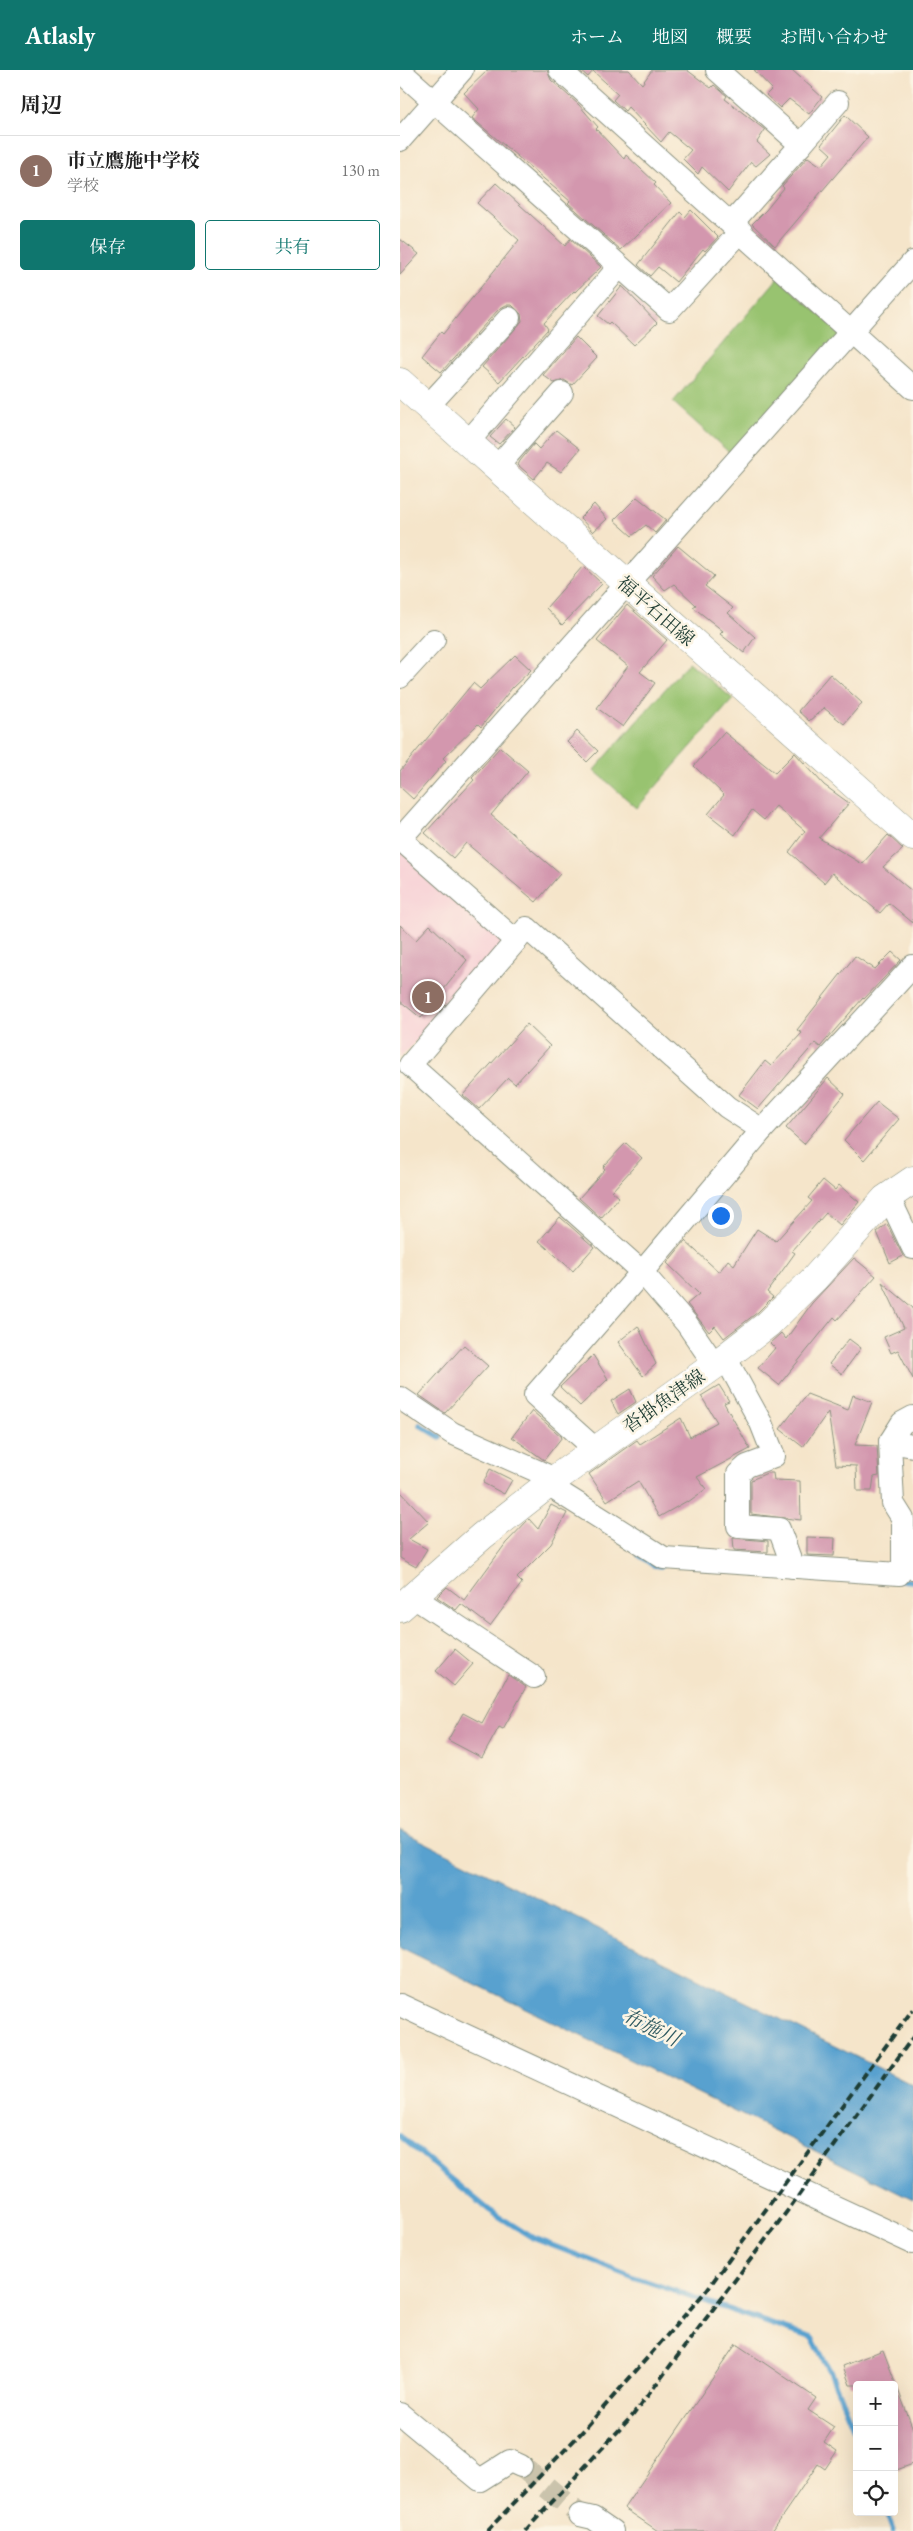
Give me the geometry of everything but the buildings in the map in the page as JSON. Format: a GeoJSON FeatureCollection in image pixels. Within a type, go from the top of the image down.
{"type":"FeatureCollection","features":[{"type":"Feature","properties":{"kind":"main road","name":"福平石田線"},"geometry":{"type":"LineString","coordinates":[[400,382],[625,584],[913,837]]}},
{"type":"Feature","properties":{"kind":"main road","name":"沓掛魚津線"},"geometry":{"type":"LineString","coordinates":[[406,1602],[482,1536],[552,1482],[595,1449],[720,1361],[768,1324],[815,1278],[885,1199],[913,1180]]}},
{"type":"Feature","properties":{"kind":"street"},"geometry":{"type":"LineString","coordinates":[[400,140],[462,70]]}},
{"type":"Feature","properties":{"kind":"street"},"geometry":{"type":"LineString","coordinates":[[560,70],[913,388]]}},
{"type":"Feature","properties":{"kind":"street"},"geometry":{"type":"LineString","coordinates":[[717,70],[801,145]]}},
{"type":"Feature","properties":{"kind":"street"},"geometry":{"type":"LineString","coordinates":[[400,71],[619,267],[670,310],[801,145],[838,102]]}},
{"type":"Feature","properties":{"kind":"street"},"geometry":{"type":"LineString","coordinates":[[516,941],[400,839],[913,262]]}},
{"type":"Feature","properties":{"kind":"street"},"geometry":{"type":"LineString","coordinates":[[468,442],[619,267]]}},
{"type":"Feature","properties":{"kind":"street"},"geometry":{"type":"LineString","coordinates":[[428,406],[509,318]]}},
{"type":"Feature","properties":{"kind":"street"},"geometry":{"type":"LineString","coordinates":[[496,468],[562,393]]}},
{"type":"Feature","properties":{"kind":"street"},"geometry":{"type":"LineString","coordinates":[[400,677],[434,640]]}},
{"type":"Feature","properties":{"kind":"street"},"geometry":{"type":"LineString","coordinates":[[762,1130],[726,1107],[527,928],[405,1070],[642,1272],[720,1361],[761,1423],[774,1456],[748,1466],[738,1474],[738,1526],[779,1529],[793,1568]]}},
{"type":"Feature","properties":{"kind":"street"},"geometry":{"type":"LineString","coordinates":[[595,1449],[535,1395],[762,1130],[913,966]]}},
{"type":"Feature","properties":{"kind":"street"},"geometry":{"type":"LineString","coordinates":[[885,1199],[894,1208],[913,1248]]}},
{"type":"Feature","properties":{"kind":"street"},"geometry":{"type":"LineString","coordinates":[[400,1398],[452,1433],[552,1482],[664,1558],[899,1574],[908,1568],[903,1519],[893,1503],[890,1442],[902,1423],[913,1417]]}},
{"type":"Feature","properties":{"kind":"street"},"geometry":{"type":"LineString","coordinates":[[890,1442],[913,1446]]}},
{"type":"Feature","properties":{"kind":"street"},"geometry":{"type":"LineString","coordinates":[[406,1602],[534,1677]]}},
{"type":"Feature","properties":{"kind":"street"},"geometry":{"type":"LineString","coordinates":[[400,2005],[913,2243]]}},
{"type":"Feature","properties":{"kind":"street"},"geometry":{"type":"LineString","coordinates":[[400,2414],[480,2480],[510,2462],[521,2466]]}},
{"type":"Feature","properties":{"kind":"street"},"geometry":{"type":"LineString","coordinates":[[580,2515],[593,2518],[612,2531]]}},
{"type":"Feature","properties":{"kind":"shaded area"},"geometry":{"type":"Polygon","coordinates":[[[400,850],[508,941],[400,1058],[400,850]]]}},
{"type":"Feature","properties":{"kind":"green space"},"geometry":{"type":"Polygon","coordinates":[[[778,278],[842,334],[733,456],[673,402],[778,278]]]}},
{"type":"Feature","properties":{"kind":"green space"},"geometry":{"type":"Polygon","coordinates":[[[689,662],[733,699],[637,808],[594,770],[689,662]]]}},
{"type":"Feature","properties":{"kind":"water","name":"布施川"},"geometry":{"type":"Polygon","coordinates":[[[400,1830],[913,2085],[913,2199],[400,1947],[400,1830]]]}},
{"type":"Feature","properties":{"kind":"waterway"},"geometry":{"type":"LineString","coordinates":[[420,1425],[440,1437]]}},
{"type":"Feature","properties":{"kind":"waterway"},"geometry":{"type":"LineString","coordinates":[[639,1555],[653,1565],[661,1566]]}},
{"type":"Feature","properties":{"kind":"waterway"},"geometry":{"type":"LineString","coordinates":[[900,1580],[913,1581]]}},
{"type":"Feature","properties":{"kind":"waterway"},"geometry":{"type":"LineString","coordinates":[[400,2136],[489,2210],[533,2238],[634,2277],[812,2338],[829,2369],[853,2427]]}},
{"type":"Feature","properties":{"kind":"waterway"},"geometry":{"type":"LineString","coordinates":[[887,2516],[893,2531]]}},
{"type":"Feature","properties":{"kind":"tunnel"},"geometry":{"type":"LineString","coordinates":[[521,2466],[580,2515]]}},
{"type":"Feature","properties":{"kind":"railway"},"geometry":{"type":"LineString","coordinates":[[487,2531],[582,2432],[706,2291],[913,2009]]}},
{"type":"Feature","properties":{"kind":"railway"},"geometry":{"type":"LineString","coordinates":[[525,2531],[633,2415],[791,2206],[913,2037]]}},
{"type":"Feature","properties":{"kind":"place","name":"市立鷹施中学校"},"geometry":{"type":"Point","coordinates":[428,997]}}]}
